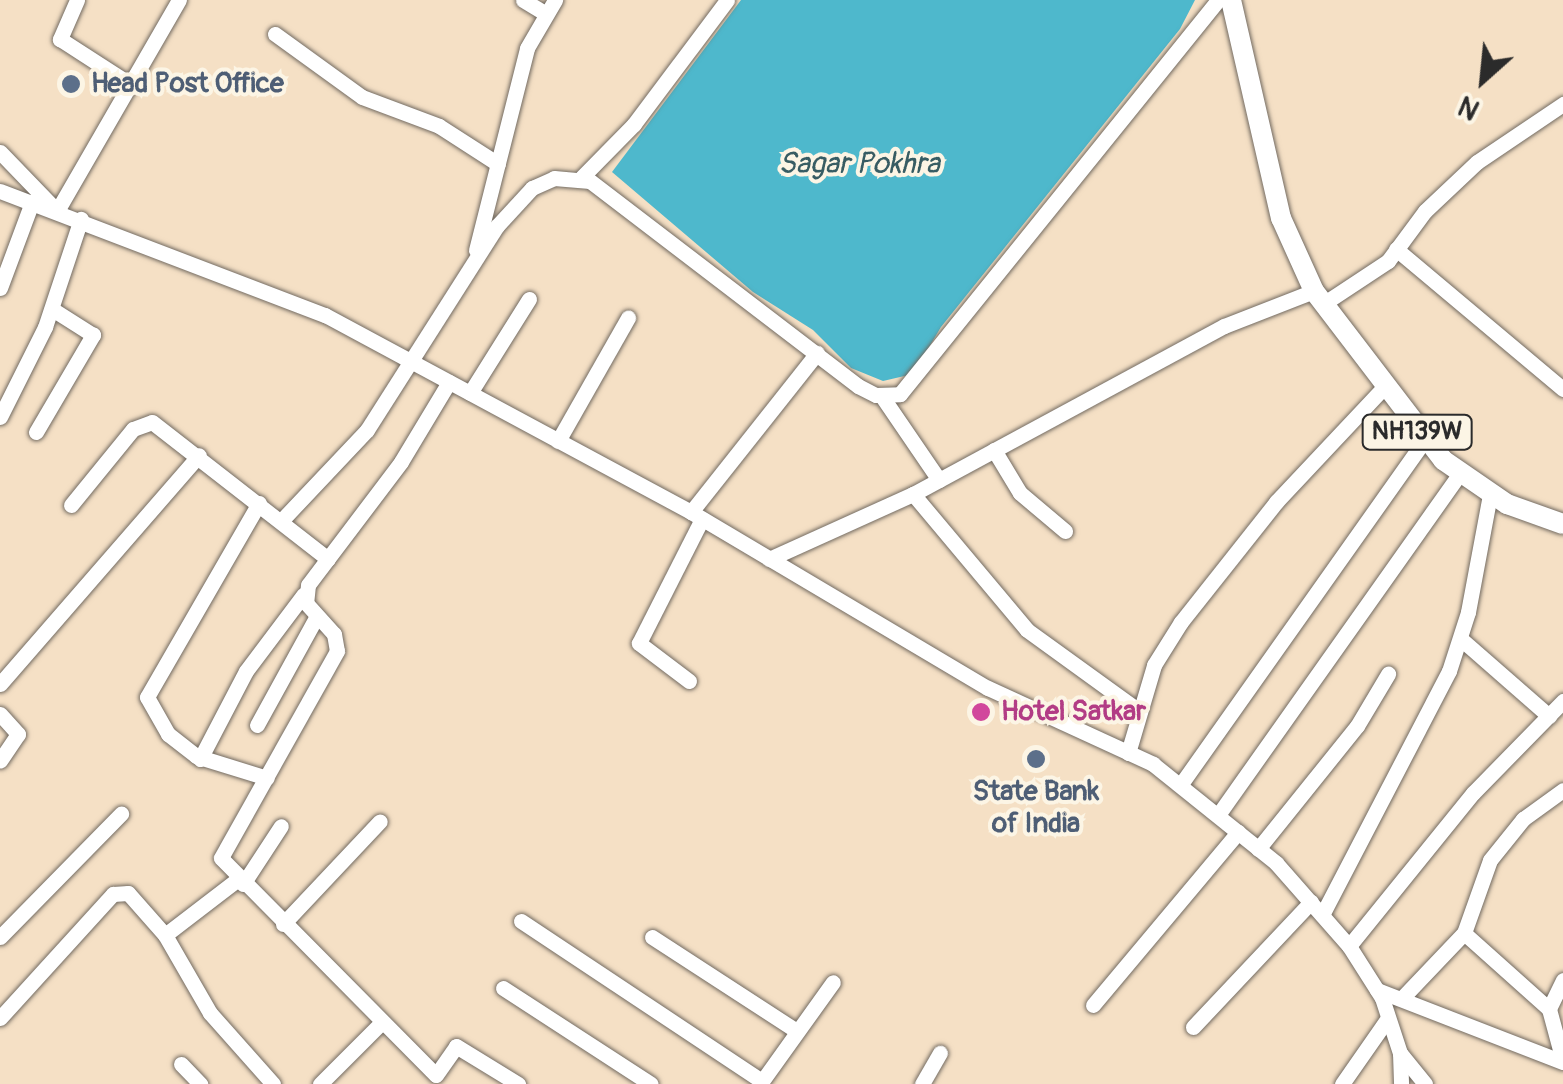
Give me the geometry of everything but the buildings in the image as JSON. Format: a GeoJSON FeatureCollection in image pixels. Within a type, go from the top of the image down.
{"type":"FeatureCollection","features":[{"type":"Feature","properties":{"kind":"highway","name":"NH139W"},"geometry":{"type":"LineString","coordinates":[[1232,0],[1280,218],[1319,298],[1383,388],[1425,440],[1460,473],[1490,494],[1563,524]]}},
{"type":"Feature","properties":{"kind":"street"},"geometry":{"type":"LineString","coordinates":[[76,0],[60,39],[131,85]]}},
{"type":"Feature","properties":{"kind":"street"},"geometry":{"type":"LineString","coordinates":[[57,210],[179,0]]}},
{"type":"Feature","properties":{"kind":"street"},"geometry":{"type":"LineString","coordinates":[[474,259],[527,48],[550,6],[523,0]]}},
{"type":"Feature","properties":{"kind":"street"},"geometry":{"type":"LineString","coordinates":[[582,177],[623,138],[727,0]]}},
{"type":"Feature","properties":{"kind":"street"},"geometry":{"type":"LineString","coordinates":[[282,521],[354,446],[474,259],[532,188],[554,178],[582,177],[858,386],[882,395],[900,394],[924,373],[1218,0]]}},
{"type":"Feature","properties":{"kind":"street"},"geometry":{"type":"LineString","coordinates":[[275,34],[362,97],[440,126],[498,164]]}},
{"type":"Feature","properties":{"kind":"street"},"geometry":{"type":"LineString","coordinates":[[770,559],[913,494],[1224,326],[1319,298],[1379,268],[1424,211],[1477,162],[1563,104]]}},
{"type":"Feature","properties":{"kind":"street"},"geometry":{"type":"LineString","coordinates":[[0,152],[57,210]]}},
{"type":"Feature","properties":{"kind":"street"},"geometry":{"type":"LineString","coordinates":[[0,191],[81,218],[325,315],[697,516],[988,688],[1128,753],[1181,784],[1258,849],[1349,946],[1377,990],[1388,1018],[1400,1054],[1401,1084]]}},
{"type":"Feature","properties":{"kind":"street"},"geometry":{"type":"LineString","coordinates":[[0,288],[32,202]]}},
{"type":"Feature","properties":{"kind":"street"},"geometry":{"type":"LineString","coordinates":[[0,417],[52,309],[81,218]]}},
{"type":"Feature","properties":{"kind":"street"},"geometry":{"type":"LineString","coordinates":[[1396,249],[1563,389]]}},
{"type":"Feature","properties":{"kind":"street"},"geometry":{"type":"LineString","coordinates":[[470,393],[529,299]]}},
{"type":"Feature","properties":{"kind":"street"},"geometry":{"type":"LineString","coordinates":[[36,432],[93,335],[52,309]]}},
{"type":"Feature","properties":{"kind":"street"},"geometry":{"type":"LineString","coordinates":[[558,440],[628,318]]}},
{"type":"Feature","properties":{"kind":"street"},"geometry":{"type":"LineString","coordinates":[[689,681],[639,643],[697,516],[817,353]]}},
{"type":"Feature","properties":{"kind":"street"},"geometry":{"type":"LineString","coordinates":[[200,758],[246,670],[304,594],[449,382]]}},
{"type":"Feature","properties":{"kind":"street"},"geometry":{"type":"LineString","coordinates":[[1128,753],[1154,665],[1214,576],[1383,388]]}},
{"type":"Feature","properties":{"kind":"street"},"geometry":{"type":"LineString","coordinates":[[882,395],[939,480]]}},
{"type":"Feature","properties":{"kind":"street"},"geometry":{"type":"LineString","coordinates":[[71,505],[142,422],[162,426],[328,559]]}},
{"type":"Feature","properties":{"kind":"street"},"geometry":{"type":"LineString","coordinates":[[1181,784],[1425,440]]}},
{"type":"Feature","properties":{"kind":"street"},"geometry":{"type":"LineString","coordinates":[[994,450],[1020,493],[1065,531]]}},
{"type":"Feature","properties":{"kind":"street"},"geometry":{"type":"LineString","coordinates":[[0,684],[200,455]]}},
{"type":"Feature","properties":{"kind":"street"},"geometry":{"type":"LineString","coordinates":[[1218,815],[1460,473]]}},
{"type":"Feature","properties":{"kind":"street"},"geometry":{"type":"LineString","coordinates":[[913,494],[1027,630],[1140,711]]}},
{"type":"Feature","properties":{"kind":"street"},"geometry":{"type":"LineString","coordinates":[[1193,1027],[1316,909],[1461,639],[1490,494]]}},
{"type":"Feature","properties":{"kind":"street"},"geometry":{"type":"LineString","coordinates":[[259,503],[148,697],[168,734],[200,758],[263,784]]}},
{"type":"Feature","properties":{"kind":"street"},"geometry":{"type":"LineString","coordinates":[[304,594],[334,634],[337,651],[221,858],[240,882],[436,1075],[456,1046],[518,1084]]}},
{"type":"Feature","properties":{"kind":"street"},"geometry":{"type":"LineString","coordinates":[[257,725],[317,616]]}},
{"type":"Feature","properties":{"kind":"street"},"geometry":{"type":"LineString","coordinates":[[1461,639],[1549,716]]}},
{"type":"Feature","properties":{"kind":"street"},"geometry":{"type":"LineString","coordinates":[[1258,849],[1357,726],[1388,674]]}},
{"type":"Feature","properties":{"kind":"street"},"geometry":{"type":"LineString","coordinates":[[1349,946],[1435,836],[1563,701]]}},
{"type":"Feature","properties":{"kind":"street"},"geometry":{"type":"LineString","coordinates":[[0,714],[18,734],[0,761]]}},
{"type":"Feature","properties":{"kind":"street"},"geometry":{"type":"LineString","coordinates":[[1402,998],[1464,933],[1490,860],[1523,819],[1563,790]]}},
{"type":"Feature","properties":{"kind":"street"},"geometry":{"type":"LineString","coordinates":[[0,937],[121,814]]}},
{"type":"Feature","properties":{"kind":"street"},"geometry":{"type":"LineString","coordinates":[[283,924],[380,821]]}},
{"type":"Feature","properties":{"kind":"street"},"geometry":{"type":"LineString","coordinates":[[165,935],[240,882],[281,826]]}},
{"type":"Feature","properties":{"kind":"street"},"geometry":{"type":"LineString","coordinates":[[1094,1005],[1238,832]]}},
{"type":"Feature","properties":{"kind":"street"},"geometry":{"type":"LineString","coordinates":[[0,1018],[114,894],[128,893],[165,935],[210,1013],[273,1084]]}},
{"type":"Feature","properties":{"kind":"street"},"geometry":{"type":"LineString","coordinates":[[521,921],[761,1082],[833,982]]}},
{"type":"Feature","properties":{"kind":"street"},"geometry":{"type":"LineString","coordinates":[[1464,933],[1549,1009],[1563,1061]]}},
{"type":"Feature","properties":{"kind":"street"},"geometry":{"type":"LineString","coordinates":[[652,938],[798,1031]]}},
{"type":"Feature","properties":{"kind":"street"},"geometry":{"type":"LineString","coordinates":[[1549,1009],[1563,980]]}},
{"type":"Feature","properties":{"kind":"street"},"geometry":{"type":"LineString","coordinates":[[503,988],[651,1084]]}},
{"type":"Feature","properties":{"kind":"street"},"geometry":{"type":"LineString","coordinates":[[1377,990],[1563,1061]]}},
{"type":"Feature","properties":{"kind":"street"},"geometry":{"type":"LineString","coordinates":[[1342,1084],[1388,1018]]}},
{"type":"Feature","properties":{"kind":"street"},"geometry":{"type":"LineString","coordinates":[[320,1084],[382,1022]]}},
{"type":"Feature","properties":{"kind":"street"},"geometry":{"type":"LineString","coordinates":[[922,1084],[940,1053]]}},
{"type":"Feature","properties":{"kind":"street"},"geometry":{"type":"LineString","coordinates":[[1400,1054],[1425,1084]]}},
{"type":"Feature","properties":{"kind":"street"},"geometry":{"type":"LineString","coordinates":[[181,1064],[200,1084]]}},
{"type":"Feature","properties":{"kind":"water","name":"Sagar Pokhra"},"geometry":{"type":"Polygon","coordinates":[[[741,0],[1195,0],[1180,29],[941,327],[913,374],[883,381],[851,368],[813,330],[753,292],[612,172],[741,0]]]}},
{"type":"Feature","properties":{"kind":"place","name":"Head Post Office"},"geometry":{"type":"Point","coordinates":[71,84]}},
{"type":"Feature","properties":{"kind":"place","name":"Hotel Satkar"},"geometry":{"type":"Point","coordinates":[981,712]}},
{"type":"Feature","properties":{"kind":"place","name":"State Bank of India"},"geometry":{"type":"Point","coordinates":[1036,759]}}]}
